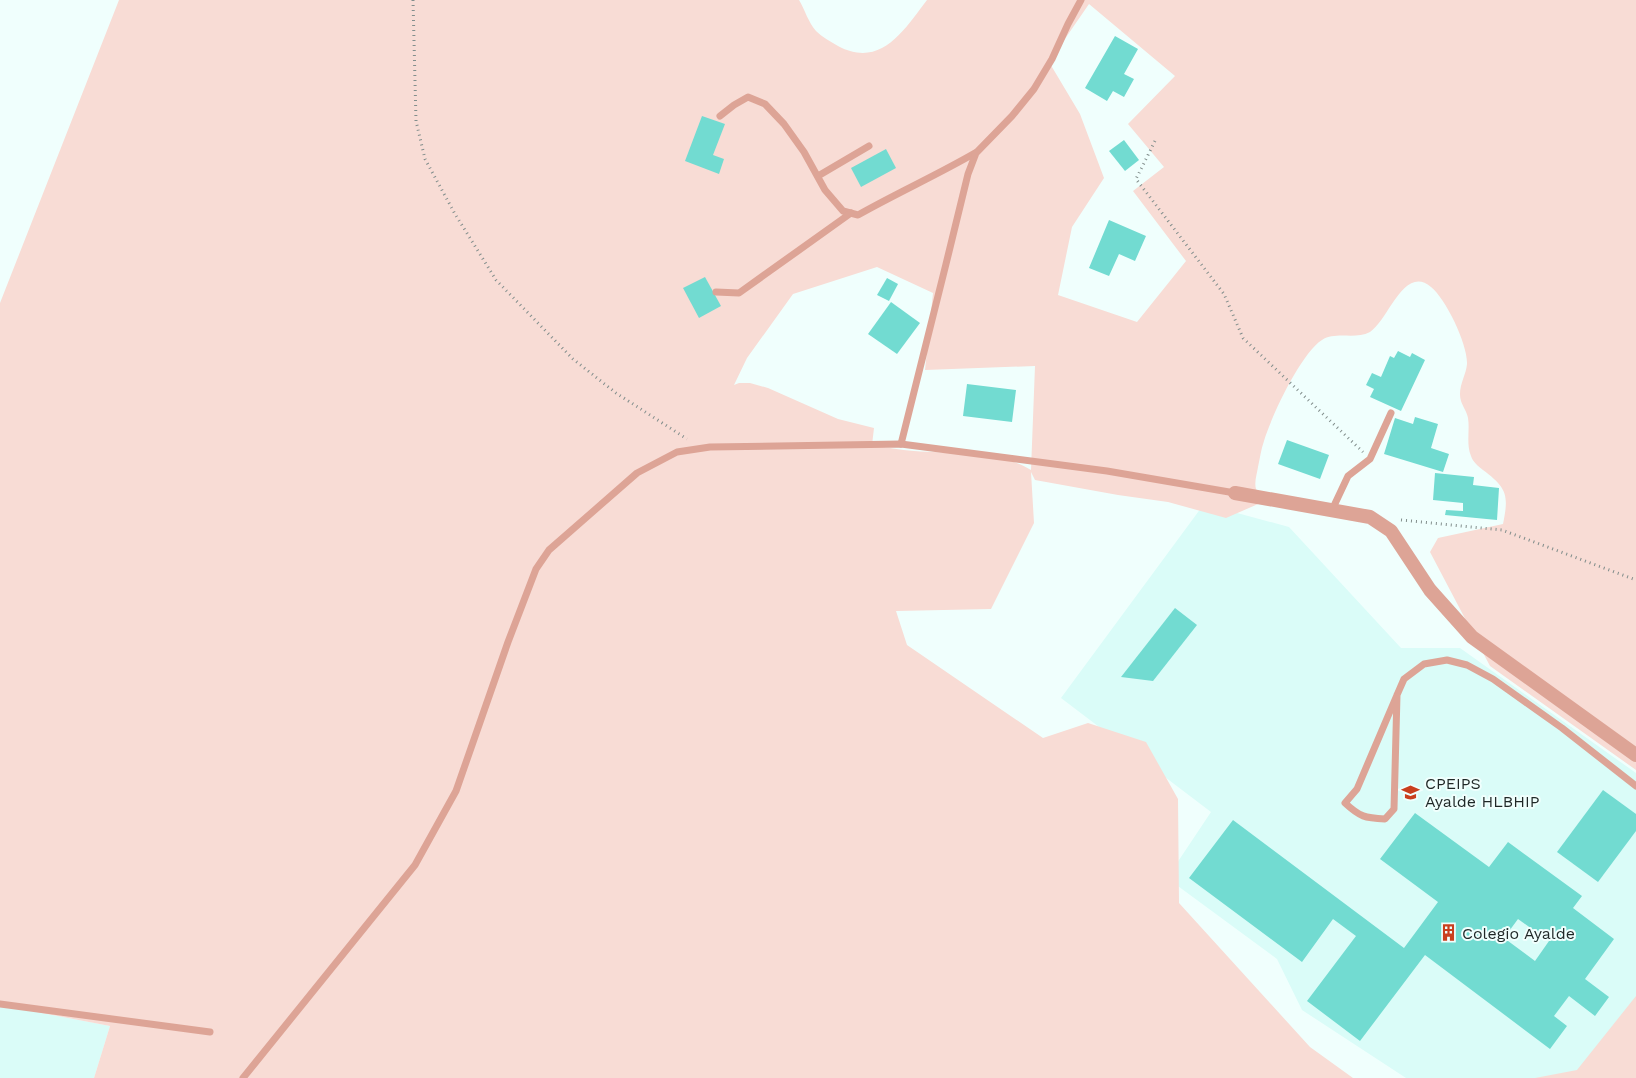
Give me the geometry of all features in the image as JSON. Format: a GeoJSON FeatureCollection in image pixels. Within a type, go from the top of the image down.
{"type":"FeatureCollection","features":[{"type":"Feature","properties":{"kind":"street"},"geometry":{"type":"LineString","coordinates":[[1235,493],[1370,517],[1391,532],[1430,590],[1472,637],[1636,755]]}},
{"type":"Feature","properties":{"kind":"lane"},"geometry":{"type":"LineString","coordinates":[[720,116],[748,97],[765,104],[784,124],[804,152],[825,190],[844,211],[858,215],[976,153],[1012,116],[1034,89],[1081,0]]}},
{"type":"Feature","properties":{"kind":"lane"},"geometry":{"type":"LineString","coordinates":[[818,176],[869,146]]}},
{"type":"Feature","properties":{"kind":"lane"},"geometry":{"type":"LineString","coordinates":[[901,444],[968,174],[976,153]]}},
{"type":"Feature","properties":{"kind":"lane"},"geometry":{"type":"LineString","coordinates":[[716,292],[739,293],[851,213]]}},
{"type":"Feature","properties":{"kind":"lane"},"geometry":{"type":"LineString","coordinates":[[1332,510],[1348,476],[1370,459],[1391,413]]}},
{"type":"Feature","properties":{"kind":"lane"},"geometry":{"type":"LineString","coordinates":[[244,1078],[415,864],[456,791],[508,642],[536,569],[549,550],[637,473],[676,452],[703,448],[901,444],[1107,471],[1235,493]]}},
{"type":"Feature","properties":{"kind":"lane"},"geometry":{"type":"LineString","coordinates":[[1397,695],[1394,809],[1385,819],[1370,818],[1357,814],[1345,803],[1357,789],[1397,695],[1404,679],[1424,664],[1447,660],[1467,665],[1493,679],[1562,728],[1636,786]]}},
{"type":"Feature","properties":{"kind":"lane"},"geometry":{"type":"LineString","coordinates":[[0,1004],[210,1032]]}},
{"type":"Feature","properties":{"kind":"path"},"geometry":{"type":"LineString","coordinates":[[413,0],[416,121],[425,159],[455,214],[496,280],[573,359],[616,393],[703,448]]}},
{"type":"Feature","properties":{"kind":"path"},"geometry":{"type":"LineString","coordinates":[[1155,141],[1136,179],[1224,294],[1243,338],[1370,459]]}},
{"type":"Feature","properties":{"kind":"path"},"geometry":{"type":"LineString","coordinates":[[1398,520],[1502,530],[1636,580]]}},
{"type":"Feature","properties":{"kind":"shaded area"},"geometry":{"type":"Polygon","coordinates":[[[119,0],[799,0],[811,24],[821,35],[838,46],[853,52],[867,53],[890,43],[900,34],[927,0],[1636,0],[1636,770],[1490,666],[1430,552],[1438,538],[1503,524],[1506,499],[1501,487],[1476,464],[1470,451],[1468,418],[1460,396],[1467,364],[1460,334],[1437,293],[1431,287],[1421,282],[1413,283],[1405,288],[1397,297],[1377,326],[1370,332],[1358,335],[1327,337],[1314,347],[1296,371],[1280,402],[1262,447],[1255,486],[1265,501],[1226,518],[1168,502],[1035,480],[1031,472],[1034,523],[991,609],[896,611],[907,645],[1043,738],[1088,723],[1146,742],[1178,799],[1179,903],[1310,1047],[1353,1078],[94,1078],[110,1026],[0,1005],[0,303],[119,0]],[[1089,4],[1049,62],[1080,114],[1104,178],[1072,227],[1058,295],[1137,322],[1186,261],[1133,191],[1164,167],[1128,124],[1175,76],[1089,4]],[[877,267],[793,294],[747,358],[734,385],[750,383],[768,388],[838,419],[874,428],[872,445],[909,451],[989,456],[1004,459],[1031,470],[1035,366],[925,370],[933,293],[877,267]]]}},
{"type":"Feature","properties":{"kind":"shaded area","name":"CPEIPS Ayalde HLBHIP"},"geometry":{"type":"Polygon","coordinates":[[[1204,504],[1289,527],[1401,648],[1460,648],[1636,773],[1636,1008],[1578,1075],[1563,1078],[1406,1078],[1302,1010],[1277,959],[1167,878],[1211,812],[1061,698],[1204,504]]]}},
{"type":"Feature","properties":{"kind":"shaded area"},"geometry":{"type":"Polygon","coordinates":[[[1636,996],[1636,1078],[1535,1078],[1577,1070],[1636,996]]]}},
{"type":"Feature","properties":{"kind":"shaded area"},"geometry":{"type":"Polygon","coordinates":[[[0,1005],[110,1026],[94,1078],[0,1078],[0,1005]]]}},
{"type":"Feature","properties":{"kind":"building"},"geometry":{"type":"Polygon","coordinates":[[[1115,36],[1138,49],[1124,74],[1134,79],[1124,97],[1113,91],[1107,101],[1085,88],[1115,36]]]}},
{"type":"Feature","properties":{"kind":"building"},"geometry":{"type":"Polygon","coordinates":[[[702,116],[725,124],[713,155],[724,159],[719,174],[685,161],[702,116]]]}},
{"type":"Feature","properties":{"kind":"building"},"geometry":{"type":"Polygon","coordinates":[[[1124,140],[1139,160],[1125,171],[1109,151],[1124,140]]]}},
{"type":"Feature","properties":{"kind":"building"},"geometry":{"type":"Polygon","coordinates":[[[886,149],[896,168],[861,187],[851,168],[886,149]]]}},
{"type":"Feature","properties":{"kind":"building"},"geometry":{"type":"Polygon","coordinates":[[[1109,220],[1146,236],[1135,261],[1119,254],[1109,276],[1089,268],[1109,220]]]}},
{"type":"Feature","properties":{"kind":"building"},"geometry":{"type":"Polygon","coordinates":[[[705,277],[721,306],[699,318],[683,288],[705,277]]]}},
{"type":"Feature","properties":{"kind":"building"},"geometry":{"type":"Polygon","coordinates":[[[887,278],[898,284],[889,301],[877,295],[887,278]]]}},
{"type":"Feature","properties":{"kind":"building"},"geometry":{"type":"Polygon","coordinates":[[[891,302],[920,323],[897,354],[868,334],[891,302]]]}},
{"type":"Feature","properties":{"kind":"building"},"geometry":{"type":"Polygon","coordinates":[[[1398,351],[1410,357],[1412,353],[1425,360],[1401,411],[1370,397],[1374,389],[1366,385],[1372,373],[1381,377],[1390,356],[1394,358],[1398,351]]]}},
{"type":"Feature","properties":{"kind":"building"},"geometry":{"type":"Polygon","coordinates":[[[967,384],[1016,390],[1012,422],[963,416],[967,384]]]}},
{"type":"Feature","properties":{"kind":"building"},"geometry":{"type":"Polygon","coordinates":[[[1415,417],[1438,424],[1431,448],[1449,454],[1443,472],[1384,454],[1395,418],[1413,424],[1415,417]]]}},
{"type":"Feature","properties":{"kind":"building"},"geometry":{"type":"Polygon","coordinates":[[[1287,440],[1329,455],[1320,479],[1278,464],[1287,440]]]}},
{"type":"Feature","properties":{"kind":"building"},"geometry":{"type":"Polygon","coordinates":[[[1435,473],[1474,477],[1473,485],[1499,488],[1497,520],[1445,515],[1446,510],[1463,511],[1463,503],[1433,500],[1435,473]]]}},
{"type":"Feature","properties":{"kind":"building"},"geometry":{"type":"Polygon","coordinates":[[[1175,608],[1197,625],[1153,681],[1121,677],[1175,608]]]}},
{"type":"Feature","properties":{"kind":"building"},"geometry":{"type":"Polygon","coordinates":[[[1603,790],[1636,814],[1636,831],[1598,882],[1557,852],[1603,790]]]}},
{"type":"Feature","properties":{"kind":"building","name":"Colegio Ayalde"},"geometry":{"type":"Polygon","coordinates":[[[1415,813],[1489,867],[1508,842],[1582,896],[1573,908],[1614,939],[1585,979],[1609,997],[1595,1016],[1569,996],[1554,1016],[1567,1026],[1550,1049],[1425,955],[1360,1041],[1307,1001],[1356,936],[1333,919],[1302,962],[1189,878],[1233,820],[1404,948],[1438,902],[1380,859],[1415,813]],[[1518,919],[1504,938],[1535,961],[1549,941],[1518,919]]]}},
{"type":"Feature","properties":{"kind":"place","name":"CPEIPS Ayalde HLBHIP"},"geometry":{"type":"Point","coordinates":[1411,792]}},
{"type":"Feature","properties":{"kind":"place","name":"Colegio Ayalde"},"geometry":{"type":"Point","coordinates":[1448,933]}}]}
